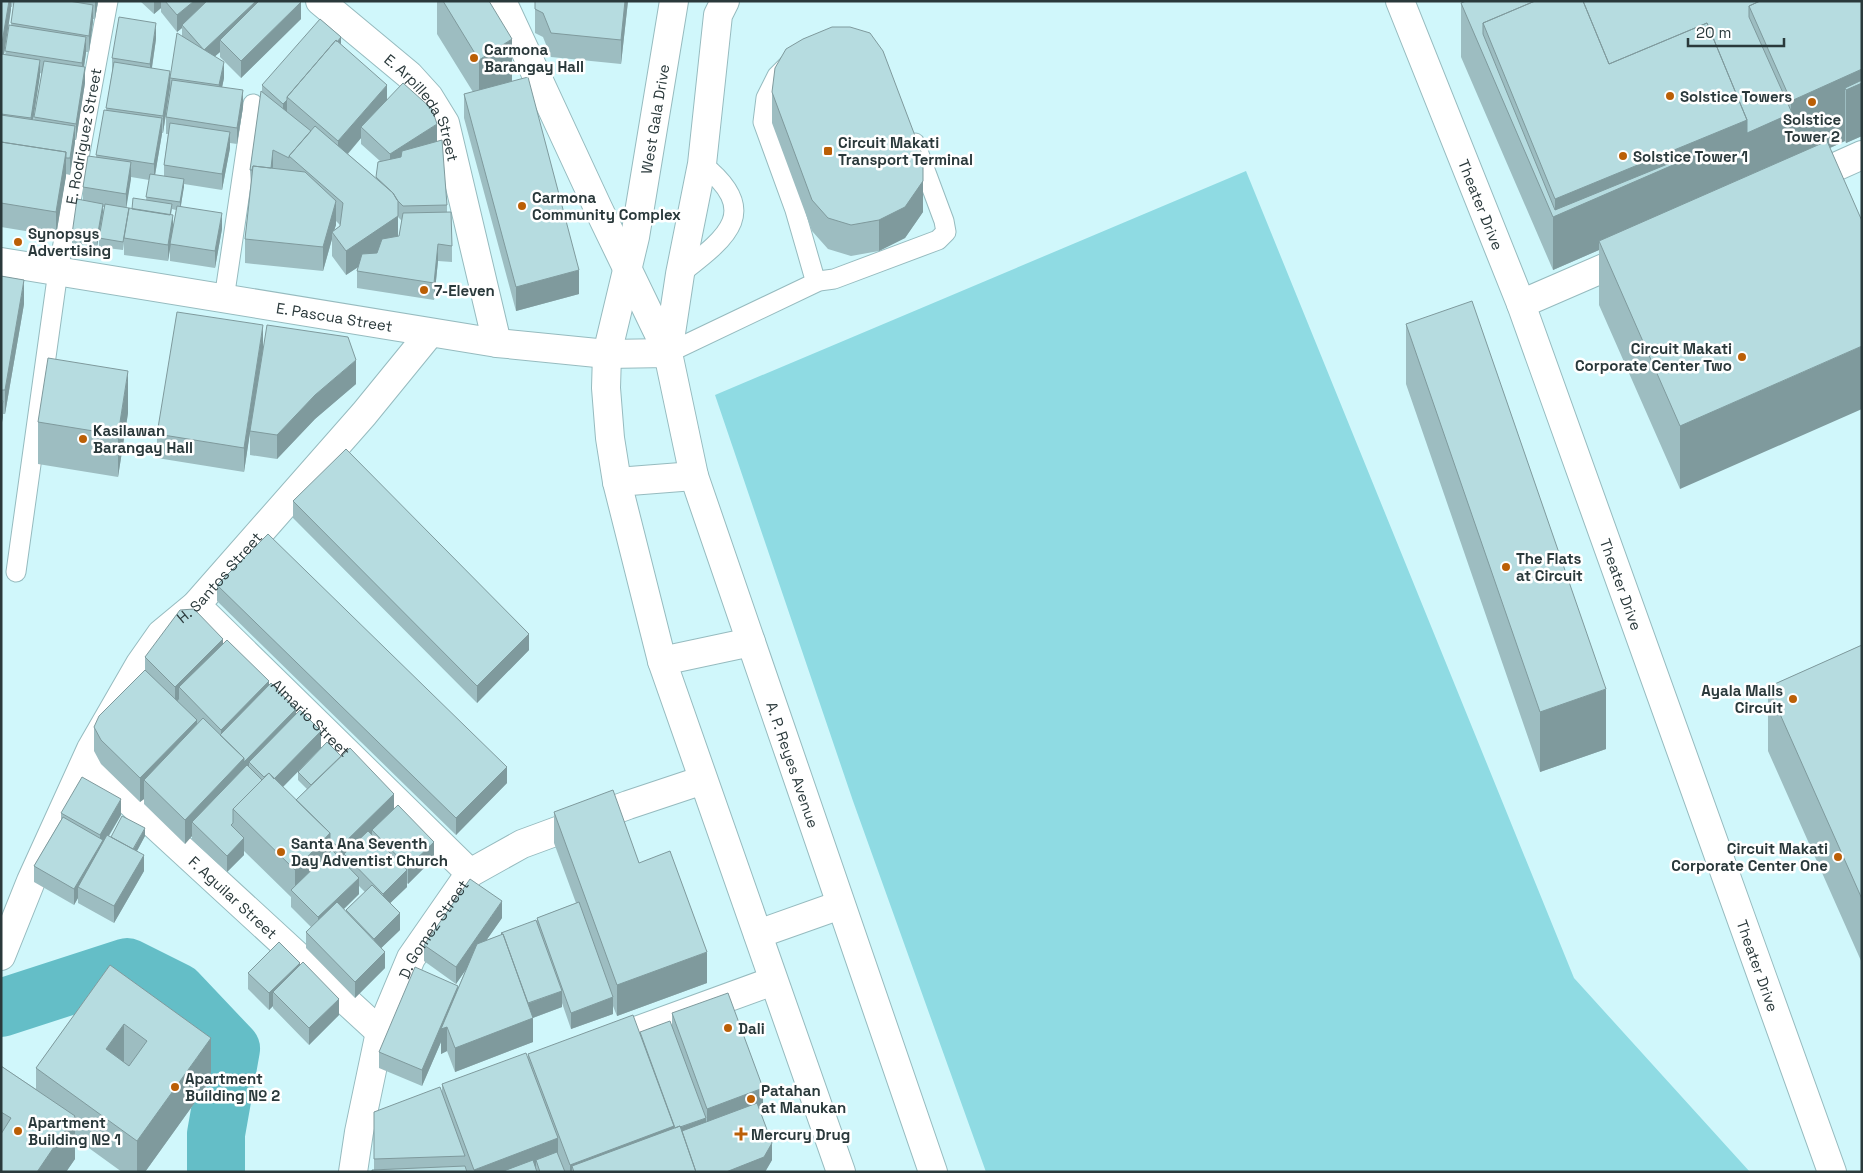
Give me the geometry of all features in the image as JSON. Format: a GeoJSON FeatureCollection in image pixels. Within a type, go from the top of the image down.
{"type":"FeatureCollection","features":[{"type":"Feature","properties":{"kind":"street","name":"E. Arpilleda Street"},"geometry":{"type":"LineString","coordinates":[[320,1],[409,75],[429,96],[445,123],[475,245],[486,341]]}},
{"type":"Feature","properties":{"kind":"street","name":"West Gala Drive"},"geometry":{"type":"LineString","coordinates":[[608,354],[635,237],[674,1]]}},
{"type":"Feature","properties":{"kind":"street"},"geometry":{"type":"LineString","coordinates":[[668,353],[680,274],[702,164],[718,15],[725,1]]}},
{"type":"Feature","properties":{"kind":"street","name":"Theater Drive"},"geometry":{"type":"LineString","coordinates":[[1400,1],[1521,304],[1832,1172]]}},
{"type":"Feature","properties":{"kind":"street"},"geometry":{"type":"LineString","coordinates":[[509,7],[628,270],[668,353]]}},
{"type":"Feature","properties":{"kind":"street"},"geometry":{"type":"LineString","coordinates":[[1781,191],[1862,155]]}},
{"type":"Feature","properties":{"kind":"street"},"geometry":{"type":"LineString","coordinates":[[1521,304],[1655,246]]}},
{"type":"Feature","properties":{"kind":"street","name":"E. Pascua Street"},"geometry":{"type":"LineString","coordinates":[[1,262],[486,341],[608,354],[668,353]]}},
{"type":"Feature","properties":{"kind":"street","name":"H. Santos Street"},"geometry":{"type":"LineString","coordinates":[[1,956],[91,749],[140,664],[162,634],[196,605],[364,414],[430,333]]}},
{"type":"Feature","properties":{"kind":"street","name":"A. P. Reyes Avenue"},"geometry":{"type":"LineString","coordinates":[[668,353],[694,476],[933,1172]]}},
{"type":"Feature","properties":{"kind":"street"},"geometry":{"type":"LineString","coordinates":[[608,354],[606,388],[610,438],[618,482],[662,661],[758,934],[837,1171]]}},
{"type":"Feature","properties":{"kind":"street"},"geometry":{"type":"LineString","coordinates":[[618,482],[694,476]]}},
{"type":"Feature","properties":{"kind":"street","name":"Almario Street"},"geometry":{"type":"LineString","coordinates":[[196,605],[470,873]]}},
{"type":"Feature","properties":{"kind":"street"},"geometry":{"type":"LineString","coordinates":[[662,661],[751,642]]}},
{"type":"Feature","properties":{"kind":"street","name":"F. Aguilar Street"},"geometry":{"type":"LineString","coordinates":[[83,768],[105,779],[380,1032]]}},
{"type":"Feature","properties":{"kind":"street","name":"D. Gomez Street"},"geometry":{"type":"LineString","coordinates":[[353,1172],[359,1132],[380,1032],[411,958],[470,873],[522,844],[703,780]]}},
{"type":"Feature","properties":{"kind":"street"},"geometry":{"type":"LineString","coordinates":[[758,934],[840,905]]}},
{"type":"Feature","properties":{"kind":"street"},"geometry":{"type":"LineString","coordinates":[[582,1050],[773,981]]}},
{"type":"Feature","properties":{"kind":"street"},"geometry":{"type":"LineString","coordinates":[[359,1132],[387,1122]]}},
{"type":"Feature","properties":{"kind":"lane","name":"E. Rodriguez Street"},"geometry":{"type":"LineString","coordinates":[[16,572],[58,271],[108,1]]}},
{"type":"Feature","properties":{"kind":"lane"},"geometry":{"type":"LineString","coordinates":[[801,55],[794,59],[777,76],[766,98],[764,122],[795,210],[814,276],[819,281]]}},
{"type":"Feature","properties":{"kind":"lane"},"geometry":{"type":"LineString","coordinates":[[224,299],[253,104]]}},
{"type":"Feature","properties":{"kind":"lane"},"geometry":{"type":"LineString","coordinates":[[668,353],[819,281],[834,280],[938,240],[946,232],[944,220],[908,127]]}},
{"type":"Feature","properties":{"kind":"lane"},"geometry":{"type":"LineString","coordinates":[[680,274],[719,244],[732,225],[735,202],[720,178],[702,164]]}},
{"type":"Feature","properties":{"kind":"shaded area"},"geometry":{"type":"Polygon","coordinates":[[[1246,171],[1574,978],[1750,1172],[986,1172],[853,801],[715,395],[1246,171]]]}},
{"type":"Feature","properties":{"kind":"building"},"geometry":{"type":"Polygon","coordinates":[[[1,1],[9,1],[2,43],[1,42],[1,1]]]}},
{"type":"Feature","properties":{"kind":"building"},"geometry":{"type":"Polygon","coordinates":[[[14,1],[69,1],[93,5],[89,36],[11,23],[14,1]]]}},
{"type":"Feature","properties":{"kind":"building"},"geometry":{"type":"Polygon","coordinates":[[[165,1],[194,1],[177,15],[165,1]]]}},
{"type":"Feature","properties":{"kind":"building"},"geometry":{"type":"Polygon","coordinates":[[[207,1],[256,1],[204,50],[182,25],[207,1]]]}},
{"type":"Feature","properties":{"kind":"building"},"geometry":{"type":"Polygon","coordinates":[[[259,1],[301,2],[241,61],[220,40],[259,1]]]}},
{"type":"Feature","properties":{"kind":"building"},"geometry":{"type":"Polygon","coordinates":[[[443,1],[489,1],[512,39],[479,60],[443,1]]]}},
{"type":"Feature","properties":{"kind":"building"},"geometry":{"type":"Polygon","coordinates":[[[535,1],[625,1],[621,40],[551,33],[543,13],[535,9],[535,1]]]}},
{"type":"Feature","properties":{"kind":"building"},"geometry":{"type":"Polygon","coordinates":[[[1466,1],[1535,1],[1483,23],[1483,34],[1555,210],[1702,150],[1703,152],[1553,217],[1461,3],[1466,1]]]}},
{"type":"Feature","properties":{"kind":"building"},"geometry":{"type":"Polygon","coordinates":[[[1535,1],[1583,1],[1609,64],[1707,23],[1747,120],[1555,199],[1483,23],[1535,1]]]}},
{"type":"Feature","properties":{"kind":"building"},"geometry":{"type":"Polygon","coordinates":[[[1583,1],[1760,1],[1749,6],[1749,17],[1792,113],[1747,133],[1747,120],[1707,23],[1609,64],[1583,1]]]}},
{"type":"Feature","properties":{"kind":"building"},"geometry":{"type":"Polygon","coordinates":[[[1760,1],[1862,1],[1862,69],[1791,101],[1749,6],[1760,1]]]}},
{"type":"Feature","properties":{"kind":"building"},"geometry":{"type":"Polygon","coordinates":[[[119,17],[156,23],[150,64],[112,58],[119,17]]]}},
{"type":"Feature","properties":{"kind":"building"},"geometry":{"type":"Polygon","coordinates":[[[320,19],[341,37],[337,42],[336,40],[283,104],[262,85],[320,19]]]}},
{"type":"Feature","properties":{"kind":"building"},"geometry":{"type":"Polygon","coordinates":[[[9,25],[86,37],[82,63],[5,51],[9,25]]]}},
{"type":"Feature","properties":{"kind":"building"},"geometry":{"type":"Polygon","coordinates":[[[832,27],[850,27],[870,33],[883,51],[923,157],[923,181],[905,207],[879,220],[851,225],[828,218],[812,200],[772,92],[775,68],[786,49],[803,39],[832,27]]]}},
{"type":"Feature","properties":{"kind":"building"},"geometry":{"type":"Polygon","coordinates":[[[177,33],[224,62],[219,85],[170,78],[177,33]]]}},
{"type":"Feature","properties":{"kind":"building"},"geometry":{"type":"Polygon","coordinates":[[[336,40],[387,85],[338,141],[287,97],[336,40]]]}},
{"type":"Feature","properties":{"kind":"building"},"geometry":{"type":"Polygon","coordinates":[[[1,54],[40,60],[31,118],[1,114],[1,54]]]}},
{"type":"Feature","properties":{"kind":"building"},"geometry":{"type":"Polygon","coordinates":[[[44,61],[85,67],[76,124],[34,117],[44,61]]]}},
{"type":"Feature","properties":{"kind":"building"},"geometry":{"type":"Polygon","coordinates":[[[114,62],[170,71],[163,116],[106,108],[114,62]]]}},
{"type":"Feature","properties":{"kind":"building","name":"Carmona Community Complex"},"geometry":{"type":"Polygon","coordinates":[[[528,77],[579,270],[516,287],[464,94],[528,77]]]}},
{"type":"Feature","properties":{"kind":"building"},"geometry":{"type":"Polygon","coordinates":[[[172,80],[243,90],[237,128],[166,117],[172,80]]]}},
{"type":"Feature","properties":{"kind":"building"},"geometry":{"type":"Polygon","coordinates":[[[1862,80],[1862,83],[1846,90],[1845,88],[1862,80]]]}},
{"type":"Feature","properties":{"kind":"building"},"geometry":{"type":"Polygon","coordinates":[[[403,83],[432,109],[437,124],[390,154],[361,127],[403,83]]]}},
{"type":"Feature","properties":{"kind":"building"},"geometry":{"type":"Polygon","coordinates":[[[261,91],[311,131],[289,158],[273,150],[271,168],[253,166],[252,170],[250,170],[261,91]]]}},
{"type":"Feature","properties":{"kind":"building"},"geometry":{"type":"Polygon","coordinates":[[[104,110],[162,118],[154,164],[96,155],[104,110]]]}},
{"type":"Feature","properties":{"kind":"building"},"geometry":{"type":"Polygon","coordinates":[[[1,115],[75,126],[70,158],[66,158],[66,152],[1,142],[1,115]]]}},
{"type":"Feature","properties":{"kind":"building"},"geometry":{"type":"Polygon","coordinates":[[[170,123],[230,132],[222,174],[164,165],[170,123]]]}},
{"type":"Feature","properties":{"kind":"building"},"geometry":{"type":"Polygon","coordinates":[[[315,126],[393,193],[398,201],[398,216],[346,251],[332,232],[340,226],[343,203],[289,156],[315,126]]]}},
{"type":"Feature","properties":{"kind":"building"},"geometry":{"type":"Polygon","coordinates":[[[442,140],[447,205],[403,206],[393,193],[376,177],[378,162],[401,157],[402,151],[442,140]]]}},
{"type":"Feature","properties":{"kind":"building","name":"Circuit Makati Corporate Center Two"},"geometry":{"type":"Polygon","coordinates":[[[1827,141],[1862,221],[1862,346],[1680,426],[1599,241],[1827,141]]]}},
{"type":"Feature","properties":{"kind":"building"},"geometry":{"type":"Polygon","coordinates":[[[1,142],[66,152],[56,212],[1,203],[1,142]]]}},
{"type":"Feature","properties":{"kind":"building"},"geometry":{"type":"Polygon","coordinates":[[[88,156],[131,162],[126,194],[83,187],[88,156]]]}},
{"type":"Feature","properties":{"kind":"building"},"geometry":{"type":"Polygon","coordinates":[[[253,166],[305,172],[336,201],[323,247],[245,239],[253,166]]]}},
{"type":"Feature","properties":{"kind":"building"},"geometry":{"type":"Polygon","coordinates":[[[150,174],[184,179],[180,202],[146,197],[150,174]]]}},
{"type":"Feature","properties":{"kind":"building"},"geometry":{"type":"Polygon","coordinates":[[[133,198],[172,204],[170,215],[132,209],[133,198]]]}},
{"type":"Feature","properties":{"kind":"building"},"geometry":{"type":"Polygon","coordinates":[[[77,199],[103,204],[97,238],[72,234],[77,199]]]}},
{"type":"Feature","properties":{"kind":"building"},"geometry":{"type":"Polygon","coordinates":[[[105,204],[129,208],[123,242],[99,238],[105,204]]]}},
{"type":"Feature","properties":{"kind":"building"},"geometry":{"type":"Polygon","coordinates":[[[177,206],[222,213],[215,251],[170,244],[177,206]]]}},
{"type":"Feature","properties":{"kind":"building"},"geometry":{"type":"Polygon","coordinates":[[[129,208],[173,215],[168,245],[124,238],[129,208]]]}},
{"type":"Feature","properties":{"kind":"building"},"geometry":{"type":"Polygon","coordinates":[[[451,212],[452,246],[438,244],[434,283],[357,271],[362,254],[377,253],[382,239],[399,236],[403,213],[451,212]]]}},
{"type":"Feature","properties":{"kind":"building"},"geometry":{"type":"Polygon","coordinates":[[[1,276],[24,280],[5,390],[1,390],[1,276]]]}},
{"type":"Feature","properties":{"kind":"building","name":"The Flats at Circuit"},"geometry":{"type":"Polygon","coordinates":[[[1472,301],[1606,689],[1540,712],[1406,324],[1472,301]]]}},
{"type":"Feature","properties":{"kind":"building"},"geometry":{"type":"Polygon","coordinates":[[[177,312],[263,325],[244,448],[157,434],[177,312]]]}},
{"type":"Feature","properties":{"kind":"building"},"geometry":{"type":"Polygon","coordinates":[[[267,325],[348,337],[356,360],[315,395],[277,435],[250,431],[267,325]]]}},
{"type":"Feature","properties":{"kind":"building"},"geometry":{"type":"Polygon","coordinates":[[[48,358],[128,371],[118,435],[38,422],[48,358]]]}},
{"type":"Feature","properties":{"kind":"building"},"geometry":{"type":"Polygon","coordinates":[[[346,449],[529,634],[477,686],[293,501],[346,449]]]}},
{"type":"Feature","properties":{"kind":"building"},"geometry":{"type":"Polygon","coordinates":[[[268,534],[507,767],[456,818],[217,585],[268,534]]]}},
{"type":"Feature","properties":{"kind":"building"},"geometry":{"type":"Polygon","coordinates":[[[194,609],[223,639],[175,687],[145,657],[180,610],[194,609]]]}},
{"type":"Feature","properties":{"kind":"building"},"geometry":{"type":"Polygon","coordinates":[[[227,640],[269,681],[221,730],[179,687],[227,640]]]}},
{"type":"Feature","properties":{"kind":"building"},"geometry":{"type":"Polygon","coordinates":[[[1862,645],[1862,899],[1768,687],[1862,645]]]}},
{"type":"Feature","properties":{"kind":"building"},"geometry":{"type":"Polygon","coordinates":[[[145,670],[197,720],[140,778],[101,740],[94,727],[99,716],[145,670]]]}},
{"type":"Feature","properties":{"kind":"building"},"geometry":{"type":"Polygon","coordinates":[[[271,683],[296,709],[244,762],[244,758],[220,735],[271,683]]]}},
{"type":"Feature","properties":{"kind":"building"},"geometry":{"type":"Polygon","coordinates":[[[300,710],[321,731],[274,779],[269,773],[264,777],[249,762],[300,710]]]}},
{"type":"Feature","properties":{"kind":"building"},"geometry":{"type":"Polygon","coordinates":[[[203,718],[244,758],[185,820],[144,780],[203,718]]]}},
{"type":"Feature","properties":{"kind":"building"},"geometry":{"type":"Polygon","coordinates":[[[327,742],[341,756],[311,785],[298,772],[327,742]]]}},
{"type":"Feature","properties":{"kind":"building"},"geometry":{"type":"Polygon","coordinates":[[[350,748],[394,794],[339,848],[330,839],[330,833],[296,800],[350,748]]]}},
{"type":"Feature","properties":{"kind":"building"},"geometry":{"type":"Polygon","coordinates":[[[247,765],[262,780],[233,809],[233,823],[231,825],[244,838],[227,856],[192,822],[247,765]]]}},
{"type":"Feature","properties":{"kind":"building"},"geometry":{"type":"Polygon","coordinates":[[[269,773],[330,833],[295,870],[233,809],[269,773]]]}},
{"type":"Feature","properties":{"kind":"building"},"geometry":{"type":"Polygon","coordinates":[[[82,777],[121,799],[100,835],[61,813],[82,777]]]}},
{"type":"Feature","properties":{"kind":"building"},"geometry":{"type":"Polygon","coordinates":[[[613,790],[639,863],[670,851],[707,952],[617,985],[554,812],[613,790]]]}},
{"type":"Feature","properties":{"kind":"building"},"geometry":{"type":"Polygon","coordinates":[[[398,805],[434,842],[408,867],[372,830],[398,805]]]}},
{"type":"Feature","properties":{"kind":"building"},"geometry":{"type":"Polygon","coordinates":[[[122,816],[145,828],[133,849],[111,837],[122,816]]]}},
{"type":"Feature","properties":{"kind":"building"},"geometry":{"type":"Polygon","coordinates":[[[63,817],[103,840],[74,889],[34,866],[63,817]]]}},
{"type":"Feature","properties":{"kind":"building"},"geometry":{"type":"Polygon","coordinates":[[[368,831],[407,870],[383,894],[344,854],[368,831]]]}},
{"type":"Feature","properties":{"kind":"building"},"geometry":{"type":"Polygon","coordinates":[[[107,835],[144,855],[114,906],[78,887],[107,835]]]}},
{"type":"Feature","properties":{"kind":"building"},"geometry":{"type":"Polygon","coordinates":[[[332,850],[359,878],[318,917],[291,890],[332,850]]]}},
{"type":"Feature","properties":{"kind":"building"},"geometry":{"type":"Polygon","coordinates":[[[470,879],[502,901],[456,967],[424,945],[470,879]]]}},
{"type":"Feature","properties":{"kind":"building"},"geometry":{"type":"Polygon","coordinates":[[[372,885],[400,913],[374,939],[346,910],[372,885]]]}},
{"type":"Feature","properties":{"kind":"building"},"geometry":{"type":"Polygon","coordinates":[[[337,902],[385,952],[355,982],[306,932],[337,902]]]}},
{"type":"Feature","properties":{"kind":"building"},"geometry":{"type":"Polygon","coordinates":[[[579,902],[613,997],[571,1013],[537,918],[579,902]]]}},
{"type":"Feature","properties":{"kind":"building"},"geometry":{"type":"Polygon","coordinates":[[[536,920],[562,991],[528,1003],[503,934],[501,933],[536,920]]]}},
{"type":"Feature","properties":{"kind":"building"},"geometry":{"type":"Polygon","coordinates":[[[503,934],[533,1018],[455,1048],[447,1027],[441,1029],[477,944],[503,934]]]}},
{"type":"Feature","properties":{"kind":"building"},"geometry":{"type":"Polygon","coordinates":[[[279,942],[300,963],[269,993],[248,973],[279,942]]]}},
{"type":"Feature","properties":{"kind":"building"},"geometry":{"type":"Polygon","coordinates":[[[303,962],[339,999],[309,1028],[273,992],[303,962]]]}},
{"type":"Feature","properties":{"kind":"building"},"geometry":{"type":"Polygon","coordinates":[[[110,965],[211,1038],[137,1141],[36,1068],[110,965]],[[124,1024],[106,1049],[129,1066],[147,1041],[124,1024]]]}},
{"type":"Feature","properties":{"kind":"building"},"geometry":{"type":"Polygon","coordinates":[[[415,967],[458,986],[422,1070],[379,1052],[415,967]]]}},
{"type":"Feature","properties":{"kind":"building"},"geometry":{"type":"Polygon","coordinates":[[[728,993],[763,1088],[707,1109],[672,1013],[728,993]]]}},
{"type":"Feature","properties":{"kind":"building"},"geometry":{"type":"Polygon","coordinates":[[[633,1015],[674,1126],[570,1165],[528,1054],[633,1015]]]}},
{"type":"Feature","properties":{"kind":"building"},"geometry":{"type":"Polygon","coordinates":[[[670,1021],[706,1118],[675,1128],[640,1032],[670,1021]]]}},
{"type":"Feature","properties":{"kind":"building"},"geometry":{"type":"Polygon","coordinates":[[[526,1053],[558,1138],[474,1170],[442,1084],[526,1053]]]}},
{"type":"Feature","properties":{"kind":"building"},"geometry":{"type":"Polygon","coordinates":[[[1,1066],[75,1116],[37,1172],[1,1172],[1,1134],[11,1118],[1,1112],[1,1066]]]}},
{"type":"Feature","properties":{"kind":"building"},"geometry":{"type":"Polygon","coordinates":[[[440,1087],[465,1156],[374,1159],[374,1112],[440,1087]]]}},
{"type":"Feature","properties":{"kind":"building","name":"Mercury Drug"},"geometry":{"type":"Polygon","coordinates":[[[757,1103],[772,1143],[764,1157],[726,1172],[696,1172],[682,1131],[757,1103]]]}},
{"type":"Feature","properties":{"kind":"building"},"geometry":{"type":"Polygon","coordinates":[[[680,1126],[696,1172],[574,1172],[572,1166],[680,1126]]]}},
{"type":"Feature","properties":{"kind":"building"},"geometry":{"type":"Polygon","coordinates":[[[557,1152],[565,1172],[540,1172],[536,1160],[557,1152]]]}},
{"type":"Feature","properties":{"kind":"building"},"geometry":{"type":"Polygon","coordinates":[[[533,1160],[537,1172],[501,1172],[533,1160]]]}},
{"type":"Feature","properties":{"kind":"building"},"geometry":{"type":"Polygon","coordinates":[[[465,1166],[467,1172],[372,1172],[372,1170],[465,1166]]]}},
{"type":"Feature","properties":{"kind":"waterway"},"geometry":{"type":"LineString","coordinates":[[1,1008],[127,967],[177,992],[231,1049],[216,1134],[216,1172]]}},
{"type":"Feature","properties":{"kind":"place","name":"Carmona Barangay Hall"},"geometry":{"type":"Point","coordinates":[474,58]}},
{"type":"Feature","properties":{"kind":"place","name":"Solstice Towers"},"geometry":{"type":"Point","coordinates":[1670,96]}},
{"type":"Feature","properties":{"kind":"place","name":"Solstice Tower 2"},"geometry":{"type":"Point","coordinates":[1812,102]}},
{"type":"Feature","properties":{"kind":"place","name":"Circuit Makati Transport Terminal"},"geometry":{"type":"Point","coordinates":[828,151]}},
{"type":"Feature","properties":{"kind":"place","name":"Solstice Tower 1"},"geometry":{"type":"Point","coordinates":[1623,156]}},
{"type":"Feature","properties":{"kind":"place","name":"Carmona Community Complex"},"geometry":{"type":"Point","coordinates":[522,206]}},
{"type":"Feature","properties":{"kind":"place","name":"Synopsys Advertising"},"geometry":{"type":"Point","coordinates":[18,242]}},
{"type":"Feature","properties":{"kind":"place","name":"7-Eleven"},"geometry":{"type":"Point","coordinates":[424,290]}},
{"type":"Feature","properties":{"kind":"place","name":"Circuit Makati Corporate Center Two"},"geometry":{"type":"Point","coordinates":[1742,357]}},
{"type":"Feature","properties":{"kind":"place","name":"Kasilawan Barangay Hall"},"geometry":{"type":"Point","coordinates":[83,439]}},
{"type":"Feature","properties":{"kind":"place","name":"The Flats at Circuit"},"geometry":{"type":"Point","coordinates":[1506,567]}},
{"type":"Feature","properties":{"kind":"place","name":"Ayala Malls Circuit"},"geometry":{"type":"Point","coordinates":[1793,699]}},
{"type":"Feature","properties":{"kind":"place","name":"Santa Ana Seventh Day Adventist Church"},"geometry":{"type":"Point","coordinates":[281,852]}},
{"type":"Feature","properties":{"kind":"place","name":"Circuit Makati Corporate Center One"},"geometry":{"type":"Point","coordinates":[1838,857]}},
{"type":"Feature","properties":{"kind":"place","name":"Dali"},"geometry":{"type":"Point","coordinates":[728,1028]}},
{"type":"Feature","properties":{"kind":"place","name":"Apartment Building № 2"},"geometry":{"type":"Point","coordinates":[175,1087]}},
{"type":"Feature","properties":{"kind":"place","name":"Patahan at Manukan"},"geometry":{"type":"Point","coordinates":[751,1099]}},
{"type":"Feature","properties":{"kind":"place","name":"Apartment Building № 1"},"geometry":{"type":"Point","coordinates":[18,1131]}},
{"type":"Feature","properties":{"kind":"place","name":"Mercury Drug"},"geometry":{"type":"Point","coordinates":[741,1134]}}]}
